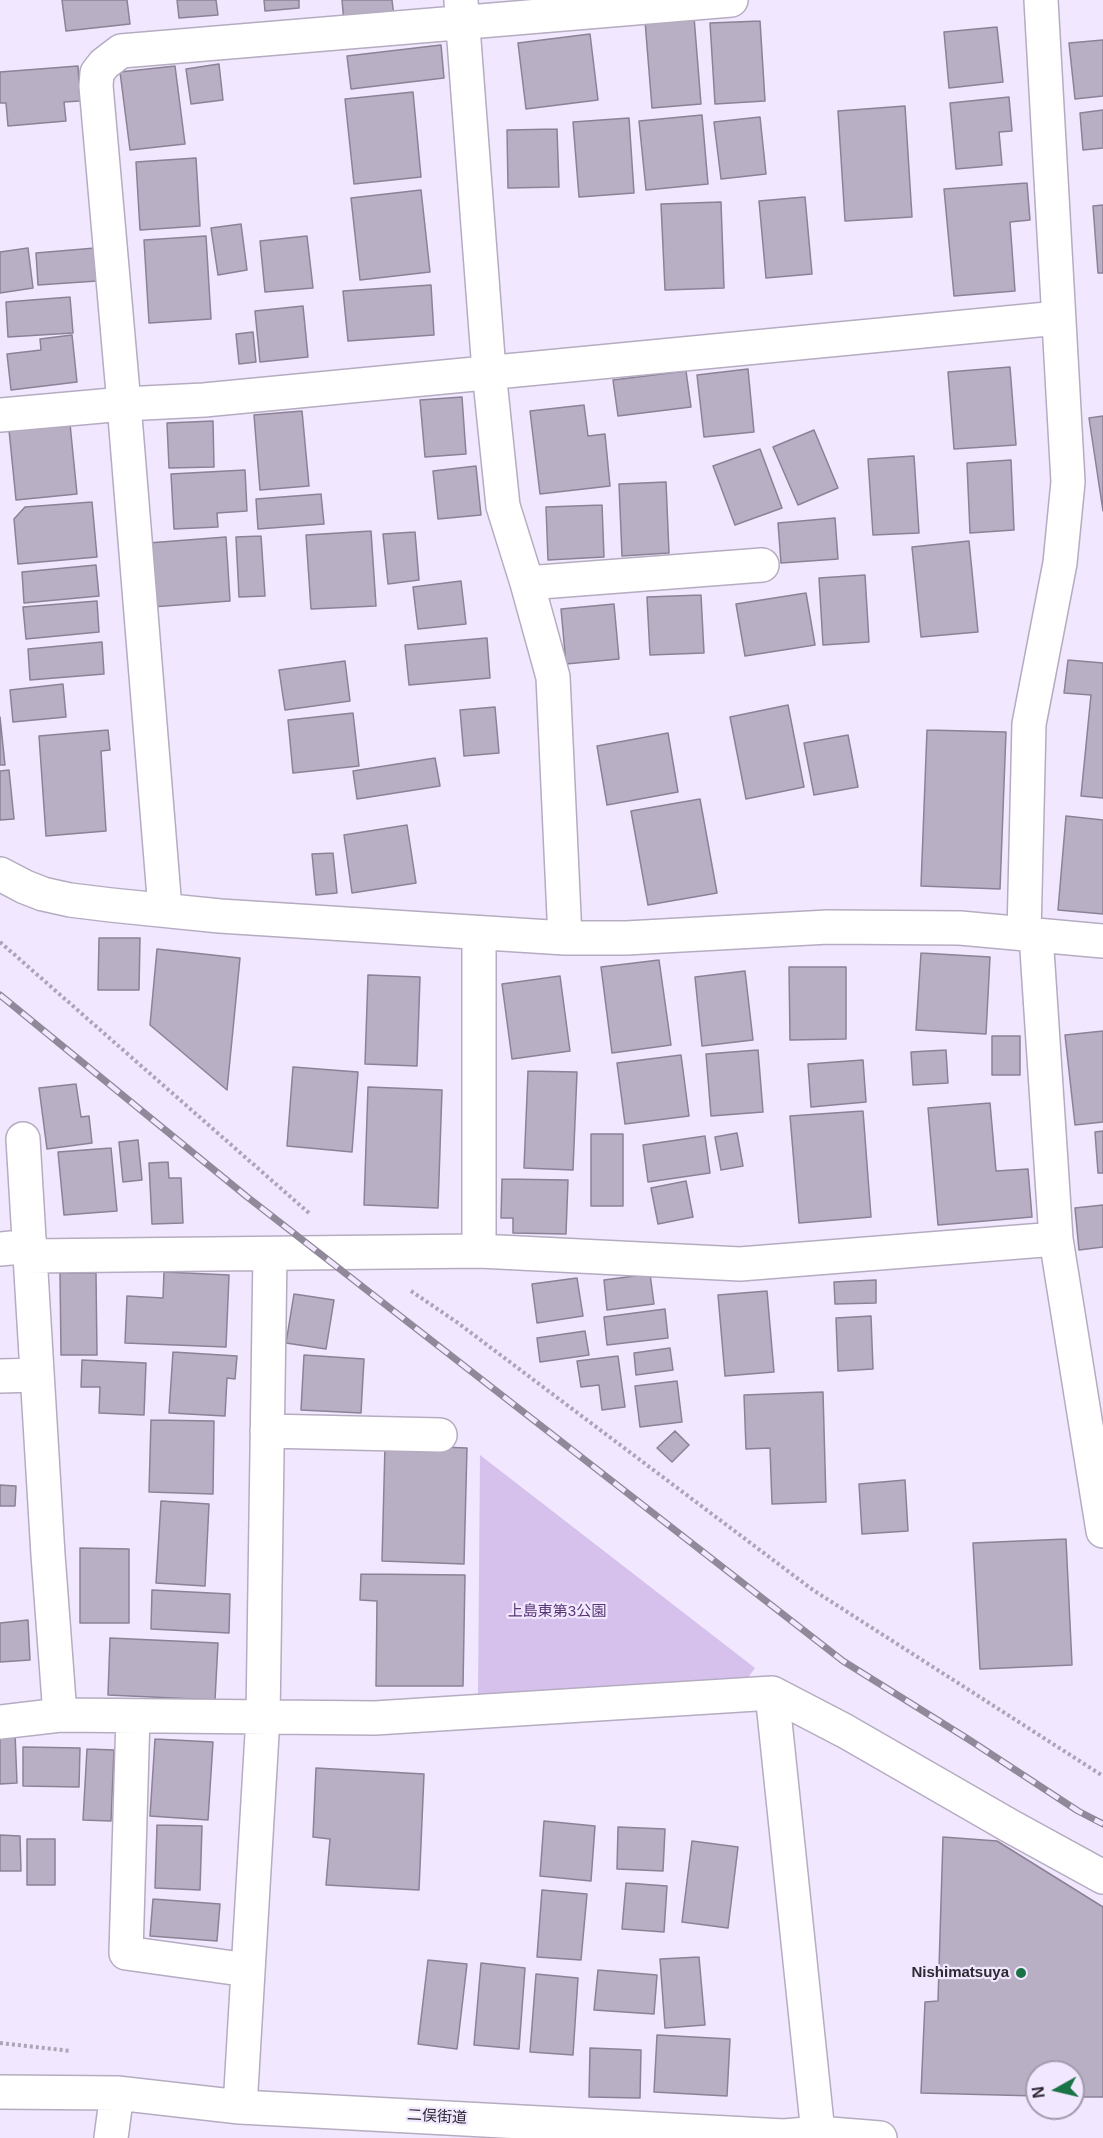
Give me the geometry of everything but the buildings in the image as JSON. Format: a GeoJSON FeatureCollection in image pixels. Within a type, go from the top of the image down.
{"type":"FeatureCollection","features":[{"type":"Feature","properties":{"kind":"street"},"geometry":{"type":"LineString","coordinates":[[165,909],[96,86],[97,73],[104,64],[121,51],[462,11],[731,0]]}},
{"type":"Feature","properties":{"kind":"street"},"geometry":{"type":"LineString","coordinates":[[1041,0],[1068,482],[1060,563],[1029,724],[1030,934],[1056,1239],[1103,1531]]}},
{"type":"Feature","properties":{"kind":"street"},"geometry":{"type":"LineString","coordinates":[[462,11],[489,372],[503,506],[553,677],[565,938]]}},
{"type":"Feature","properties":{"kind":"street"},"geometry":{"type":"LineString","coordinates":[[0,415],[124,404],[204,400],[1058,318]]}},
{"type":"Feature","properties":{"kind":"street"},"geometry":{"type":"LineString","coordinates":[[527,583],[762,565]]}},
{"type":"Feature","properties":{"kind":"street"},"geometry":{"type":"LineString","coordinates":[[0,874],[33,891],[57,898],[111,905],[479,933],[565,938],[626,938],[828,927],[960,928],[1103,942]]}},
{"type":"Feature","properties":{"kind":"street"},"geometry":{"type":"LineString","coordinates":[[479,933],[479,1251]]}},
{"type":"Feature","properties":{"kind":"street"},"geometry":{"type":"LineString","coordinates":[[23,1139],[21,1250],[38,1375],[60,1715]]}},
{"type":"Feature","properties":{"kind":"street"},"geometry":{"type":"LineString","coordinates":[[21,1250],[270,1254],[352,1251],[479,1251],[740,1264],[1056,1239]]}},
{"type":"Feature","properties":{"kind":"street"},"geometry":{"type":"LineString","coordinates":[[240,2107],[263,1717],[270,1254]]}},
{"type":"Feature","properties":{"kind":"street"},"geometry":{"type":"LineString","coordinates":[[0,1376],[38,1375]]}},
{"type":"Feature","properties":{"kind":"street"},"geometry":{"type":"LineString","coordinates":[[267,1431],[440,1434]]}},
{"type":"Feature","properties":{"kind":"street"},"geometry":{"type":"LineString","coordinates":[[0,1722],[60,1715],[375,1718],[772,1693],[845,1731],[1010,1826],[1103,1876]]}},
{"type":"Feature","properties":{"kind":"street"},"geometry":{"type":"LineString","coordinates":[[772,1693],[818,2133]]}},
{"type":"Feature","properties":{"kind":"street"},"geometry":{"type":"LineString","coordinates":[[133,1716],[126,1953],[248,1970]]}},
{"type":"Feature","properties":{"kind":"street","name":"二俣街道"},"geometry":{"type":"LineString","coordinates":[[0,2092],[117,2092],[240,2107],[784,2137],[818,2133],[884,2137]]}},
{"type":"Feature","properties":{"kind":"street"},"geometry":{"type":"LineString","coordinates":[[111,2138],[117,2092]]}},
{"type":"Feature","properties":{"kind":"path"},"geometry":{"type":"LineString","coordinates":[[0,942],[352,1251]]}},
{"type":"Feature","properties":{"kind":"path"},"geometry":{"type":"LineString","coordinates":[[410,1290],[458,1323],[813,1590],[1103,1776]]}},
{"type":"Feature","properties":{"kind":"green space","name":"上島東第3公園"},"geometry":{"type":"Polygon","coordinates":[[[480,1455],[755,1668],[747,1679],[478,1694],[480,1455]]]}},
{"type":"Feature","properties":{"kind":"railway"},"geometry":{"type":"LineString","coordinates":[[0,995],[246,1196],[843,1661],[1078,1811],[1103,1824]]}},
{"type":"Feature","properties":{"kind":"place","name":"Nishimatsuya"},"geometry":{"type":"Point","coordinates":[1021,1973]}}]}
